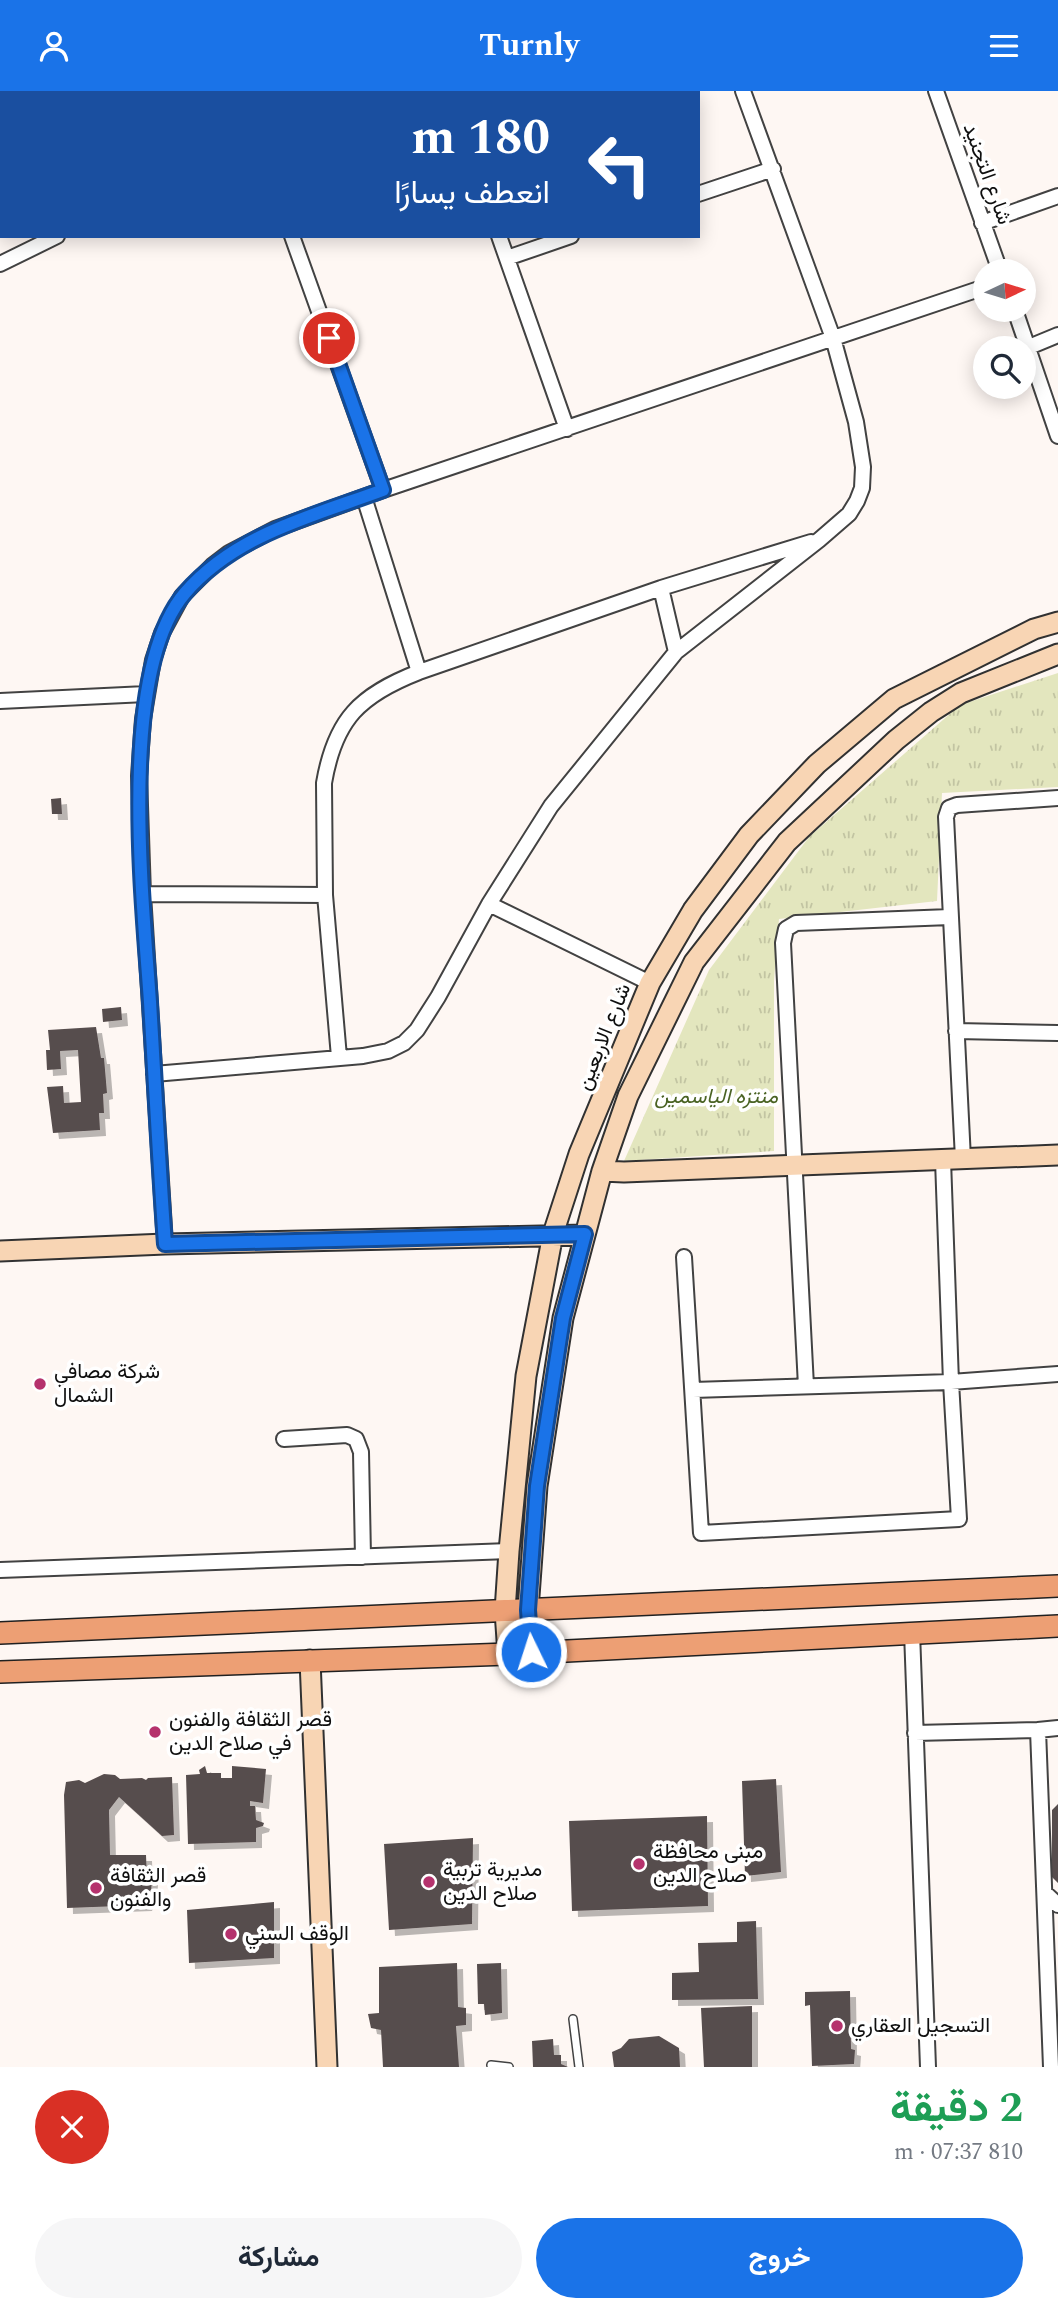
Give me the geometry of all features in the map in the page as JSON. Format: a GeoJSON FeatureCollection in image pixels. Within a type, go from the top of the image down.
{"type":"FeatureCollection","features":[{"type":"Feature","properties":{"kind":"main road","name":"شارع الاربعين"},"geometry":{"type":"LineString","coordinates":[[508,1654],[505,1611],[526,1376],[553,1234],[579,1154],[650,983],[693,910],[749,835],[817,764],[894,699],[1034,629],[1058,622]]}},
{"type":"Feature","properties":{"kind":"main road"},"geometry":{"type":"LineString","coordinates":[[531,1652],[528,1610],[537,1486],[563,1318],[602,1171],[628,1096],[694,962],[787,842],[896,740],[931,712],[961,693],[1051,657],[1034,629]]}},
{"type":"Feature","properties":{"kind":"main road"},"geometry":{"type":"LineString","coordinates":[[602,1171],[1058,1155]]}},
{"type":"Feature","properties":{"kind":"main road"},"geometry":{"type":"LineString","coordinates":[[0,1251],[165,1244],[585,1234]]}},
{"type":"Feature","properties":{"kind":"main road"},"geometry":{"type":"LineString","coordinates":[[0,1633],[1058,1585]]}},
{"type":"Feature","properties":{"kind":"main road"},"geometry":{"type":"LineString","coordinates":[[0,1672],[508,1654],[1058,1626]]}},
{"type":"Feature","properties":{"kind":"main road"},"geometry":{"type":"LineString","coordinates":[[310,1660],[327,2067]]}},
{"type":"Feature","properties":{"kind":"street"},"geometry":{"type":"LineString","coordinates":[[154,1074],[388,1051],[404,1043],[426,1017],[489,904],[551,806],[676,652],[819,540],[849,514],[857,501],[862,488],[863,467],[856,422],[833,338],[743,91]]}},
{"type":"Feature","properties":{"kind":"street","name":"شارع التجنيد"},"geometry":{"type":"LineString","coordinates":[[936,91],[996,259]]}},
{"type":"Feature","properties":{"kind":"street"},"geometry":{"type":"LineString","coordinates":[[700,193],[773,169]]}},
{"type":"Feature","properties":{"kind":"street"},"geometry":{"type":"LineString","coordinates":[[982,223],[1058,196]]}},
{"type":"Feature","properties":{"kind":"street"},"geometry":{"type":"LineString","coordinates":[[0,264],[53,238]]}},
{"type":"Feature","properties":{"kind":"street"},"geometry":{"type":"LineString","coordinates":[[293,238],[383,490]]}},
{"type":"Feature","properties":{"kind":"street"},"geometry":{"type":"LineString","coordinates":[[500,238],[567,429]]}},
{"type":"Feature","properties":{"kind":"street"},"geometry":{"type":"LineString","coordinates":[[507,258],[565,238]]}},
{"type":"Feature","properties":{"kind":"street"},"geometry":{"type":"LineString","coordinates":[[165,1244],[143,894],[139,776],[146,694],[153,660],[171,614],[182,596],[229,553],[275,529],[973,291]]}},
{"type":"Feature","properties":{"kind":"street"},"geometry":{"type":"LineString","coordinates":[[1036,344],[1058,335]]}},
{"type":"Feature","properties":{"kind":"street"},"geometry":{"type":"LineString","coordinates":[[1036,368],[1058,436]]}},
{"type":"Feature","properties":{"kind":"street"},"geometry":{"type":"LineString","coordinates":[[364,497],[419,672]]}},
{"type":"Feature","properties":{"kind":"street"},"geometry":{"type":"LineString","coordinates":[[339,1057],[326,895],[323,809],[327,765],[348,717],[359,704],[393,682],[419,672],[661,588],[819,540]]}},
{"type":"Feature","properties":{"kind":"street"},"geometry":{"type":"LineString","coordinates":[[661,588],[676,652]]}},
{"type":"Feature","properties":{"kind":"street"},"geometry":{"type":"LineString","coordinates":[[0,701],[146,694]]}},
{"type":"Feature","properties":{"kind":"street"},"geometry":{"type":"LineString","coordinates":[[684,1257],[701,1533],[959,1519],[951,1382],[956,1031],[946,817],[949,808],[1058,798]]}},
{"type":"Feature","properties":{"kind":"street"},"geometry":{"type":"LineString","coordinates":[[143,894],[326,895]]}},
{"type":"Feature","properties":{"kind":"street"},"geometry":{"type":"LineString","coordinates":[[489,904],[650,983]]}},
{"type":"Feature","properties":{"kind":"street"},"geometry":{"type":"LineString","coordinates":[[806,1386],[783,943],[786,929],[796,923],[950,917]]}},
{"type":"Feature","properties":{"kind":"street"},"geometry":{"type":"LineString","coordinates":[[956,1031],[1058,1033]]}},
{"type":"Feature","properties":{"kind":"street"},"geometry":{"type":"LineString","coordinates":[[693,1390],[951,1382],[1058,1374]]}},
{"type":"Feature","properties":{"kind":"street"},"geometry":{"type":"LineString","coordinates":[[284,1439],[347,1435],[356,1439],[361,1452],[363,1557]]}},
{"type":"Feature","properties":{"kind":"street"},"geometry":{"type":"LineString","coordinates":[[0,1570],[509,1552]]}},
{"type":"Feature","properties":{"kind":"street"},"geometry":{"type":"LineString","coordinates":[[912,1632],[928,2067]]}},
{"type":"Feature","properties":{"kind":"street"},"geometry":{"type":"LineString","coordinates":[[915,1733],[1058,1728]]}},
{"type":"Feature","properties":{"kind":"street"},"geometry":{"type":"LineString","coordinates":[[1038,1730],[1053,2064]]}},
{"type":"Feature","properties":{"kind":"street"},"geometry":{"type":"LineString","coordinates":[[1045,1893],[1058,1905]]}},
{"type":"Feature","properties":{"kind":"lane"},"geometry":{"type":"LineString","coordinates":[[573,2019],[579,2067]]}},
{"type":"Feature","properties":{"kind":"lane"},"geometry":{"type":"LineString","coordinates":[[491,2065],[509,2067]]}},
{"type":"Feature","properties":{"kind":"green space","name":"منتزه الياسمين"},"geometry":{"type":"Polygon","coordinates":[[[1058,673],[1058,787],[942,793],[937,901],[779,919],[774,980],[774,1151],[624,1161],[709,970],[809,837],[960,705],[1058,673]]]}},
{"type":"Feature","properties":{"kind":"building"},"geometry":{"type":"Polygon","coordinates":[[[61,798],[62,814],[52,814],[51,799],[61,798]]]}},
{"type":"Feature","properties":{"kind":"building"},"geometry":{"type":"Polygon","coordinates":[[[121,1007],[122,1020],[103,1022],[102,1009],[121,1007]]]}},
{"type":"Feature","properties":{"kind":"building"},"geometry":{"type":"Polygon","coordinates":[[[96,1027],[101,1058],[104,1058],[107,1093],[103,1094],[104,1113],[99,1113],[100,1130],[53,1133],[47,1087],[63,1086],[64,1103],[81,1102],[78,1050],[60,1051],[61,1069],[47,1070],[46,1050],[50,1050],[48,1030],[96,1027]]]}},
{"type":"Feature","properties":{"kind":"building"},"geometry":{"type":"Polygon","coordinates":[[[205,1766],[207,1773],[221,1773],[221,1778],[232,1778],[232,1766],[266,1769],[263,1803],[250,1801],[250,1806],[255,1806],[256,1820],[264,1823],[256,1828],[256,1842],[188,1844],[186,1775],[200,1774],[199,1770],[205,1766]]]}},
{"type":"Feature","properties":{"kind":"building"},"geometry":{"type":"Polygon","coordinates":[[[104,1774],[115,1775],[120,1779],[172,1777],[174,1835],[162,1836],[119,1797],[109,1810],[110,1855],[146,1855],[147,1880],[152,1879],[146,1905],[67,1908],[64,1795],[66,1782],[79,1780],[85,1783],[104,1774]]]}},
{"type":"Feature","properties":{"kind":"building"},"geometry":{"type":"Polygon","coordinates":[[[776,1779],[781,1872],[745,1876],[742,1781],[776,1779]]]}},
{"type":"Feature","properties":{"kind":"building"},"geometry":{"type":"Polygon","coordinates":[[[1058,1804],[1058,1883],[1052,1877],[1052,1810],[1058,1804]]]}},
{"type":"Feature","properties":{"kind":"building","name":"مبنى محافظة صلاح الدين"},"geometry":{"type":"Polygon","coordinates":[[[707,1816],[708,1906],[572,1911],[569,1821],[707,1816]]]}},
{"type":"Feature","properties":{"kind":"building","name":"مديرية تربية صلاح الدين"},"geometry":{"type":"Polygon","coordinates":[[[473,1838],[472,1924],[389,1930],[384,1844],[473,1838]]]}},
{"type":"Feature","properties":{"kind":"building","name":"الوقف السني"},"geometry":{"type":"Polygon","coordinates":[[[274,1902],[274,1958],[189,1963],[187,1910],[274,1902]]]}},
{"type":"Feature","properties":{"kind":"building"},"geometry":{"type":"Polygon","coordinates":[[[756,1921],[758,1999],[672,2000],[672,1973],[699,1972],[698,1943],[737,1942],[737,1922],[756,1921]]]}},
{"type":"Feature","properties":{"kind":"building"},"geometry":{"type":"Polygon","coordinates":[[[457,1963],[458,2007],[466,2008],[466,2025],[456,2026],[459,2067],[383,2067],[381,2030],[371,2028],[368,2014],[379,2013],[379,1967],[457,1963]]]}},
{"type":"Feature","properties":{"kind":"building"},"geometry":{"type":"Polygon","coordinates":[[[501,1963],[502,2013],[485,2015],[484,2004],[478,2004],[477,1964],[501,1963]]]}},
{"type":"Feature","properties":{"kind":"building"},"geometry":{"type":"Polygon","coordinates":[[[850,1991],[851,2049],[855,2050],[854,2064],[812,2066],[810,2005],[805,2006],[805,1992],[850,1991]]]}},
{"type":"Feature","properties":{"kind":"building"},"geometry":{"type":"Polygon","coordinates":[[[752,2006],[752,2067],[704,2067],[701,2008],[752,2006]]]}},
{"type":"Feature","properties":{"kind":"building"},"geometry":{"type":"Polygon","coordinates":[[[659,2036],[679,2048],[680,2067],[614,2067],[612,2052],[621,2048],[629,2039],[659,2036]]]}},
{"type":"Feature","properties":{"kind":"building"},"geometry":{"type":"Polygon","coordinates":[[[553,2039],[554,2055],[561,2055],[561,2064],[568,2067],[533,2067],[532,2041],[553,2039]]]}},
{"type":"Feature","properties":{"kind":"place","name":"شركة مصافي الشمال"},"geometry":{"type":"Point","coordinates":[40,1384]}},
{"type":"Feature","properties":{"kind":"place","name":"قصر الثقافة والفنون في صلاح الدين"},"geometry":{"type":"Point","coordinates":[155,1732]}},
{"type":"Feature","properties":{"kind":"place","name":"مبنى محافظة صلاح الدين"},"geometry":{"type":"Point","coordinates":[639,1864]}},
{"type":"Feature","properties":{"kind":"place","name":"مديرية تربية صلاح الدين"},"geometry":{"type":"Point","coordinates":[429,1882]}},
{"type":"Feature","properties":{"kind":"place","name":"قصر الثقافة والفنون"},"geometry":{"type":"Point","coordinates":[96,1888]}},
{"type":"Feature","properties":{"kind":"place","name":"الوقف السني"},"geometry":{"type":"Point","coordinates":[231,1934]}},
{"type":"Feature","properties":{"kind":"place","name":"التسجيل العقاري"},"geometry":{"type":"Point","coordinates":[837,2026]}},
{"type":"Feature","properties":{"kind":"route"},"geometry":{"type":"LineString","coordinates":[[329,338],[383,490],[275,529],[229,553],[212,566],[182,596],[171,614],[153,660],[146,694],[139,776],[143,894],[165,1244],[585,1234],[563,1318],[537,1486],[528,1610],[531,1652]]}}]}
